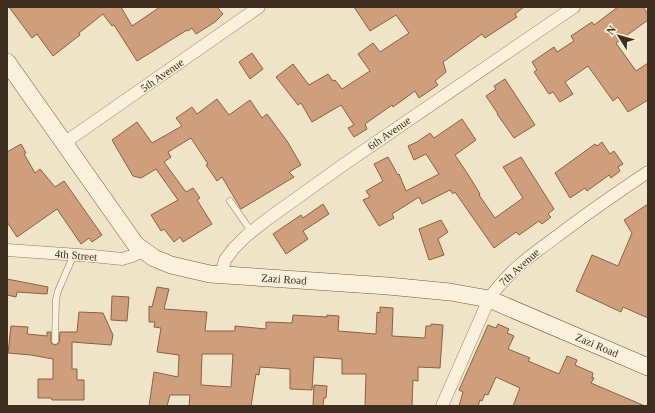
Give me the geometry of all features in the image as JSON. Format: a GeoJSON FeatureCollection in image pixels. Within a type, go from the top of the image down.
{"type":"FeatureCollection","features":[{"type":"Feature","properties":{"kind":"street","name":"5th Avenue"},"geometry":{"type":"LineString","coordinates":[[64,143],[259,7]]}},
{"type":"Feature","properties":{"kind":"street","name":"6th Avenue"},"geometry":{"type":"LineString","coordinates":[[221,275],[225,260],[234,248],[252,231],[343,165],[574,7]]}},
{"type":"Feature","properties":{"kind":"street","name":"Zazi Road"},"geometry":{"type":"LineString","coordinates":[[7,62],[136,245],[154,258],[171,265],[210,274],[450,292],[489,299],[648,367]]}},
{"type":"Feature","properties":{"kind":"street","name":"7th Avenue"},"geometry":{"type":"LineString","coordinates":[[442,406],[489,299],[498,286],[530,255],[601,203],[648,172]]}},
{"type":"Feature","properties":{"kind":"street","name":"4th Street"},"geometry":{"type":"LineString","coordinates":[[7,250],[74,254],[122,260],[143,251]]}},
{"type":"Feature","properties":{"kind":"lane"},"geometry":{"type":"LineString","coordinates":[[230,201],[252,231]]}},
{"type":"Feature","properties":{"kind":"lane"},"geometry":{"type":"LineString","coordinates":[[55,341],[56,299],[74,254]]}},
{"type":"Feature","properties":{"kind":"building"},"geometry":{"type":"Polygon","coordinates":[[[9,7],[121,7],[132,26],[160,7],[217,7],[223,14],[215,22],[196,34],[192,28],[188,31],[187,30],[137,61],[114,25],[112,26],[103,14],[79,33],[80,35],[53,56],[37,34],[32,38],[9,7]]]}},
{"type":"Feature","properties":{"kind":"building"},"geometry":{"type":"Polygon","coordinates":[[[354,7],[524,7],[515,14],[517,17],[485,38],[482,34],[443,62],[446,72],[435,81],[438,85],[419,98],[415,91],[393,107],[392,105],[365,124],[367,129],[354,137],[348,128],[354,125],[341,105],[312,122],[301,103],[298,105],[276,77],[293,64],[309,85],[328,74],[342,89],[370,71],[358,54],[373,43],[380,52],[409,33],[396,15],[370,31],[354,7]]]}},
{"type":"Feature","properties":{"kind":"building"},"geometry":{"type":"Polygon","coordinates":[[[618,7],[643,7],[648,14],[648,20],[616,43],[636,71],[648,63],[648,100],[628,112],[618,97],[613,101],[588,66],[565,82],[573,94],[560,102],[553,92],[549,94],[534,72],[537,70],[532,62],[554,47],[557,52],[574,41],[571,36],[592,22],[594,25],[618,7]]]}},
{"type":"Feature","properties":{"kind":"building"},"geometry":{"type":"Polygon","coordinates":[[[252,53],[263,69],[250,79],[239,62],[252,53]]]}},
{"type":"Feature","properties":{"kind":"building"},"geometry":{"type":"Polygon","coordinates":[[[505,79],[535,125],[514,138],[486,96],[496,89],[494,86],[505,79]]]}},
{"type":"Feature","properties":{"kind":"building"},"geometry":{"type":"Polygon","coordinates":[[[217,99],[229,115],[250,100],[262,118],[267,114],[287,141],[301,165],[289,172],[294,177],[241,209],[222,177],[217,181],[191,138],[168,152],[171,157],[164,162],[186,192],[193,188],[200,198],[197,200],[212,224],[183,242],[180,237],[174,242],[164,229],[161,231],[151,215],[178,200],[156,169],[141,178],[133,176],[112,140],[137,122],[152,143],[182,126],[176,118],[192,107],[197,114],[217,99]]]}},
{"type":"Feature","properties":{"kind":"building"},"geometry":{"type":"Polygon","coordinates":[[[462,119],[476,140],[455,155],[495,218],[523,198],[503,167],[521,157],[554,209],[548,214],[551,217],[542,224],[539,221],[519,235],[516,232],[494,248],[455,192],[453,194],[450,190],[422,204],[419,197],[392,214],[394,218],[379,226],[363,200],[370,197],[366,191],[383,181],[374,164],[388,157],[398,175],[399,174],[406,191],[439,174],[426,154],[414,160],[408,146],[430,133],[434,138],[462,119]]]}},
{"type":"Feature","properties":{"kind":"building"},"geometry":{"type":"Polygon","coordinates":[[[602,142],[610,154],[614,151],[623,164],[618,167],[620,171],[611,178],[609,175],[587,191],[585,188],[570,198],[555,173],[595,144],[597,146],[602,142]]]}},
{"type":"Feature","properties":{"kind":"building"},"geometry":{"type":"Polygon","coordinates":[[[21,144],[26,153],[24,154],[35,173],[40,169],[55,187],[64,181],[102,235],[92,242],[89,238],[81,244],[57,209],[17,237],[7,222],[7,152],[21,144]]]}},
{"type":"Feature","properties":{"kind":"building"},"geometry":{"type":"Polygon","coordinates":[[[323,204],[329,214],[303,231],[308,239],[286,254],[273,234],[301,215],[303,218],[323,204]]]}},
{"type":"Feature","properties":{"kind":"building"},"geometry":{"type":"Polygon","coordinates":[[[648,204],[648,318],[623,307],[621,312],[576,291],[592,255],[618,266],[632,233],[624,220],[648,204]]]}},
{"type":"Feature","properties":{"kind":"building"},"geometry":{"type":"Polygon","coordinates":[[[441,220],[448,232],[438,239],[444,255],[429,260],[419,229],[441,220]]]}},
{"type":"Feature","properties":{"kind":"building"},"geometry":{"type":"Polygon","coordinates":[[[7,279],[48,287],[47,294],[17,292],[16,297],[7,295],[7,279]]]}},
{"type":"Feature","properties":{"kind":"building"},"geometry":{"type":"Polygon","coordinates":[[[157,287],[169,289],[164,309],[207,312],[205,331],[235,331],[235,326],[266,329],[266,322],[292,323],[293,315],[327,317],[327,315],[339,316],[338,331],[376,334],[377,312],[380,313],[380,307],[393,308],[392,336],[425,338],[426,326],[431,326],[431,324],[443,325],[440,368],[418,367],[418,381],[413,380],[412,406],[365,406],[366,374],[342,374],[342,359],[314,357],[312,390],[290,389],[290,369],[260,367],[259,375],[256,374],[251,406],[189,406],[190,395],[170,395],[167,406],[149,406],[154,372],[178,377],[179,355],[157,352],[161,328],[154,327],[155,322],[149,322],[149,306],[152,307],[157,287]],[[202,354],[201,385],[231,387],[233,354],[202,354]]]}},
{"type":"Feature","properties":{"kind":"building"},"geometry":{"type":"Polygon","coordinates":[[[112,296],[129,297],[127,321],[111,320],[112,296]]]}},
{"type":"Feature","properties":{"kind":"building"},"geometry":{"type":"Polygon","coordinates":[[[79,312],[103,313],[113,335],[111,345],[72,342],[72,369],[77,369],[77,380],[84,380],[84,400],[52,400],[51,398],[38,398],[38,379],[53,379],[53,359],[8,353],[11,326],[28,327],[27,334],[47,336],[47,332],[51,332],[51,343],[55,345],[59,343],[60,332],[77,332],[79,312]]]}},
{"type":"Feature","properties":{"kind":"building"},"geometry":{"type":"Polygon","coordinates":[[[498,324],[509,329],[507,333],[514,336],[508,349],[530,358],[528,361],[559,374],[567,356],[577,360],[575,365],[593,373],[592,378],[594,378],[591,383],[645,406],[513,406],[520,388],[496,377],[488,395],[485,394],[482,401],[480,400],[478,406],[459,406],[463,392],[459,390],[488,325],[496,328],[498,324]]]}},
{"type":"Feature","properties":{"kind":"building"},"geometry":{"type":"Polygon","coordinates":[[[314,385],[327,386],[326,398],[324,398],[323,406],[313,406],[314,385]]]}}]}
